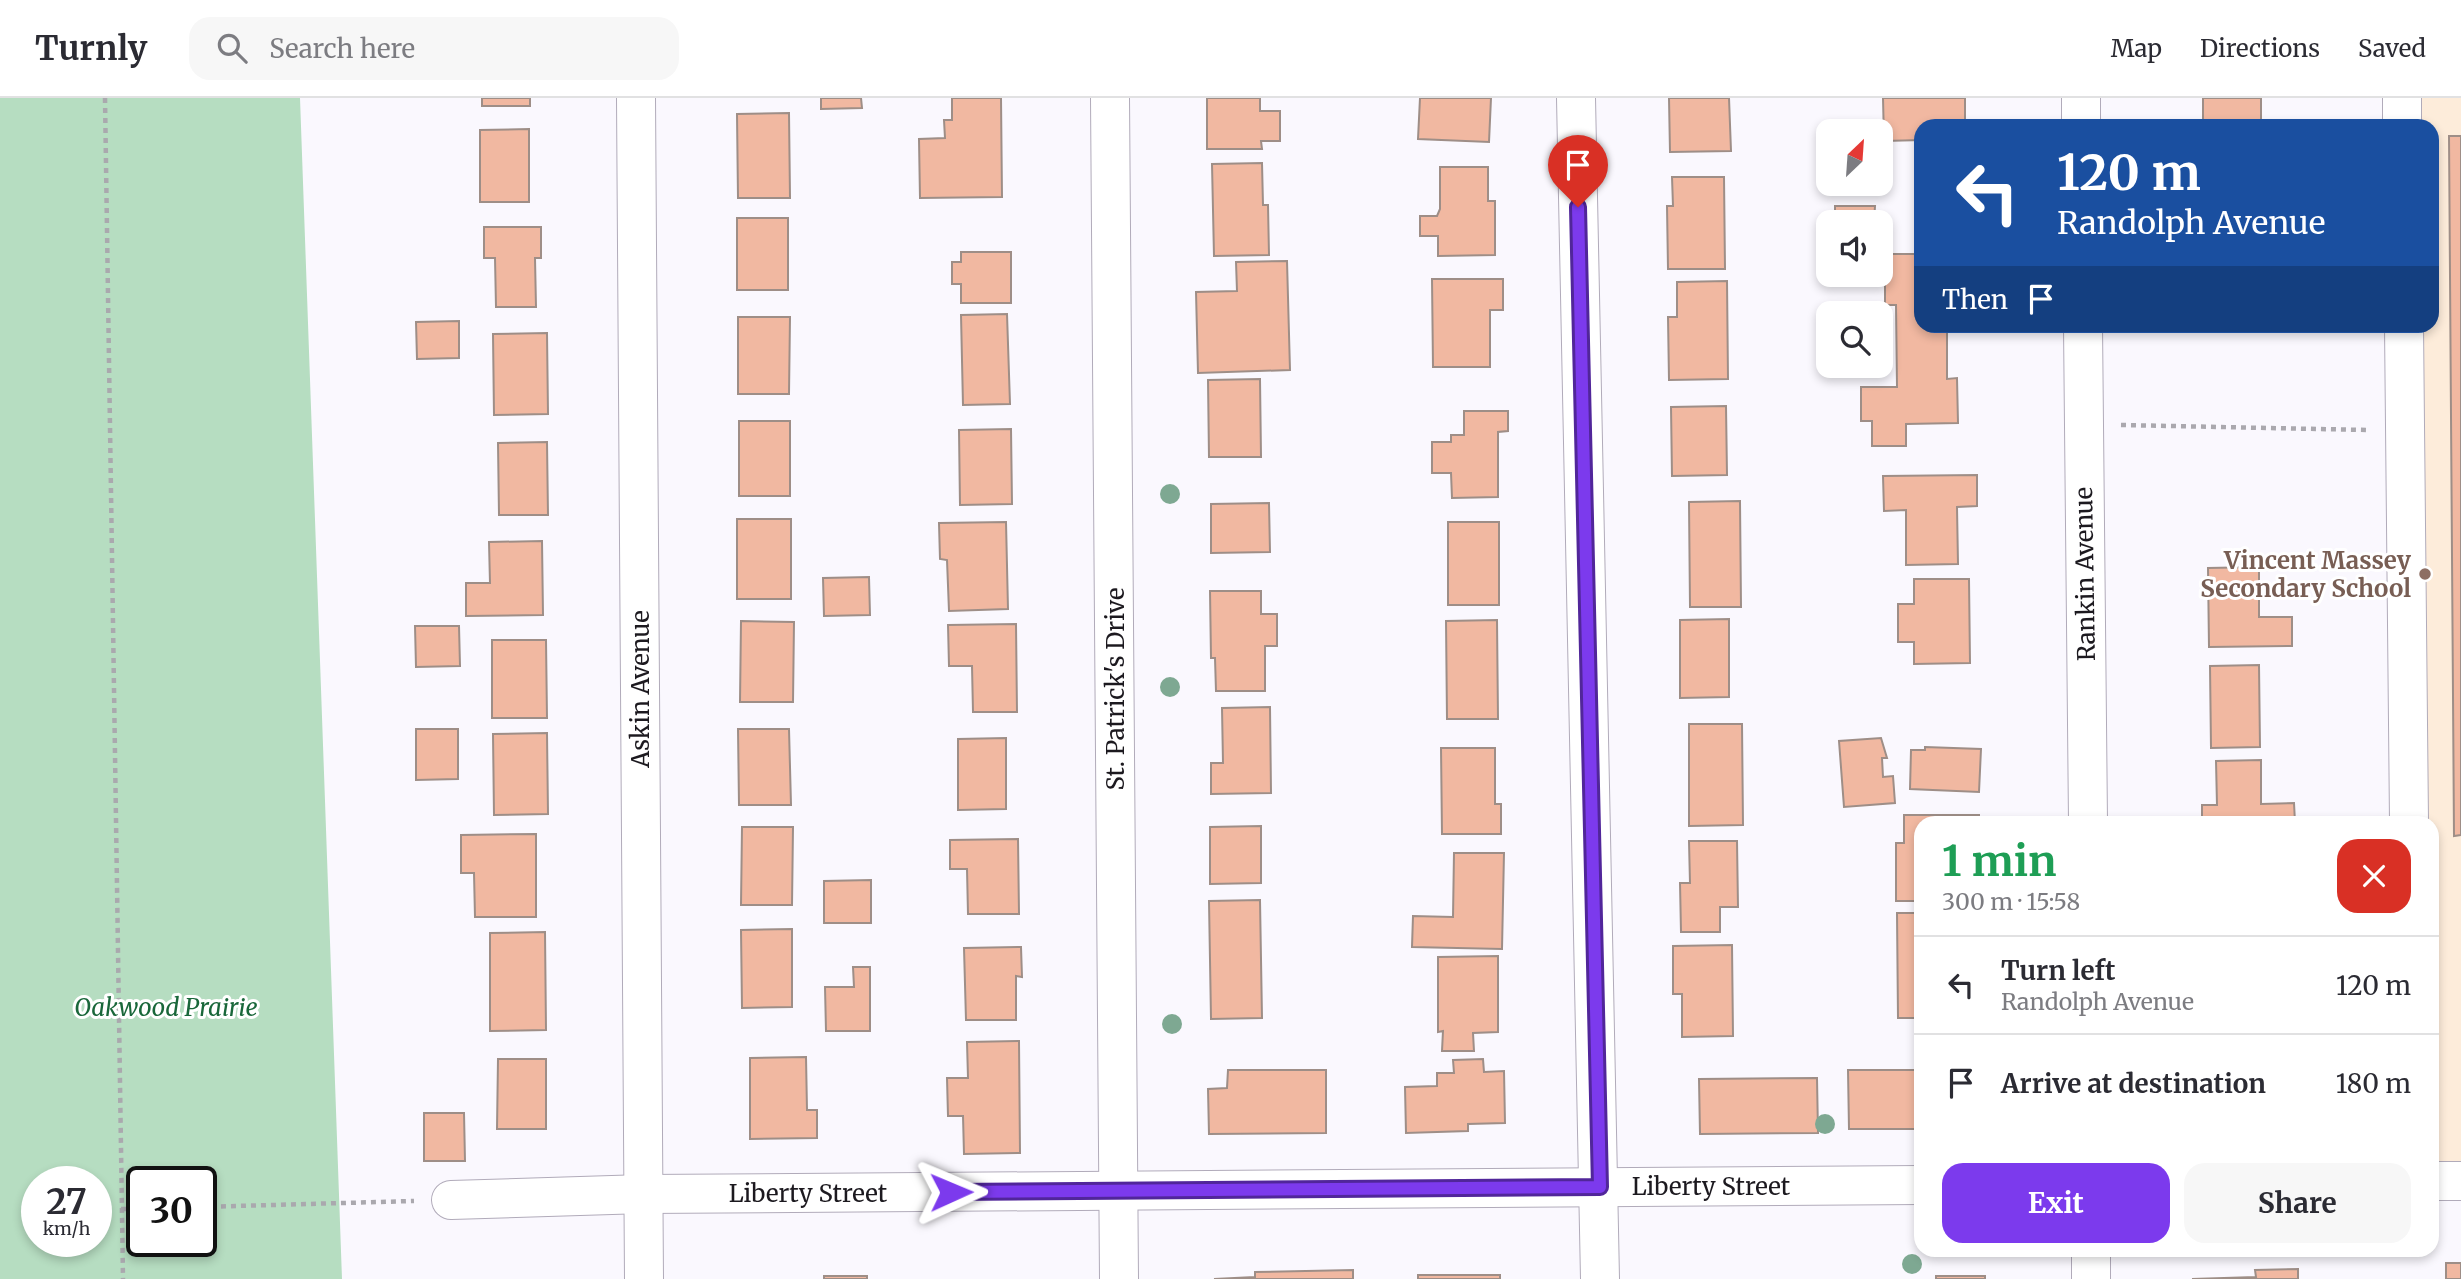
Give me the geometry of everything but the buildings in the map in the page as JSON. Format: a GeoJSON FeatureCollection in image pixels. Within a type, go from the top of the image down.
{"type":"FeatureCollection","features":[{"type":"Feature","properties":{"kind":"street","name":"Askin Avenue"},"geometry":{"type":"LineString","coordinates":[[636,98],[644,1279]]}},
{"type":"Feature","properties":{"kind":"street","name":"St. Patrick's Drive"},"geometry":{"type":"LineString","coordinates":[[1110,98],[1119,1279]]}},
{"type":"Feature","properties":{"kind":"street"},"geometry":{"type":"LineString","coordinates":[[1576,98],[1600,1279]]}},
{"type":"Feature","properties":{"kind":"street"},"geometry":{"type":"LineString","coordinates":[[2081,98],[2081,119]]}},
{"type":"Feature","properties":{"kind":"street"},"geometry":{"type":"LineString","coordinates":[[2402,98],[2402,119]]}},
{"type":"Feature","properties":{"kind":"street","name":"Rankin Avenue"},"geometry":{"type":"LineString","coordinates":[[2083,333],[2088,816]]}},
{"type":"Feature","properties":{"kind":"street"},"geometry":{"type":"LineString","coordinates":[[2404,333],[2409,816]]}},
{"type":"Feature","properties":{"kind":"street"},"geometry":{"type":"LineString","coordinates":[[2439,1181],[2461,1181]]}},
{"type":"Feature","properties":{"kind":"street","name":"Liberty Street"},"geometry":{"type":"LineString","coordinates":[[451,1200],[644,1194],[1914,1185]]}},
{"type":"Feature","properties":{"kind":"street"},"geometry":{"type":"LineString","coordinates":[[2091,1257],[2091,1279]]}},
{"type":"Feature","properties":{"kind":"path"},"geometry":{"type":"LineString","coordinates":[[105,98],[122,1279]]}},
{"type":"Feature","properties":{"kind":"path"},"geometry":{"type":"LineString","coordinates":[[2117,425],[2375,430]]}},
{"type":"Feature","properties":{"kind":"path"},"geometry":{"type":"LineString","coordinates":[[217,1207],[451,1200]]}},
{"type":"Feature","properties":{"kind":"path"},"geometry":{"type":"LineString","coordinates":[[121,1209],[126,1209]]}},
{"type":"Feature","properties":{"kind":"shaded area","name":"Vincent Massey Secondary School"},"geometry":{"type":"Polygon","coordinates":[[[2384,98],[2461,98],[2461,1162],[2439,1162],[2439,816],[2393,816],[2387,333],[2439,333],[2439,119],[2385,119],[2384,98]]]}},
{"type":"Feature","properties":{"kind":"green space","name":"Oakwood Prairie"},"geometry":{"type":"Polygon","coordinates":[[[0,98],[300,98],[342,1279],[0,1279],[0,98]]]}},
{"type":"Feature","properties":{"kind":"place","name":"Vincent Massey Secondary School"},"geometry":{"type":"Point","coordinates":[2425,574]}},
{"type":"Feature","properties":{"kind":"route"},"geometry":{"type":"LineString","coordinates":[[951,1192],[1600,1187],[1578,207]]}}]}
